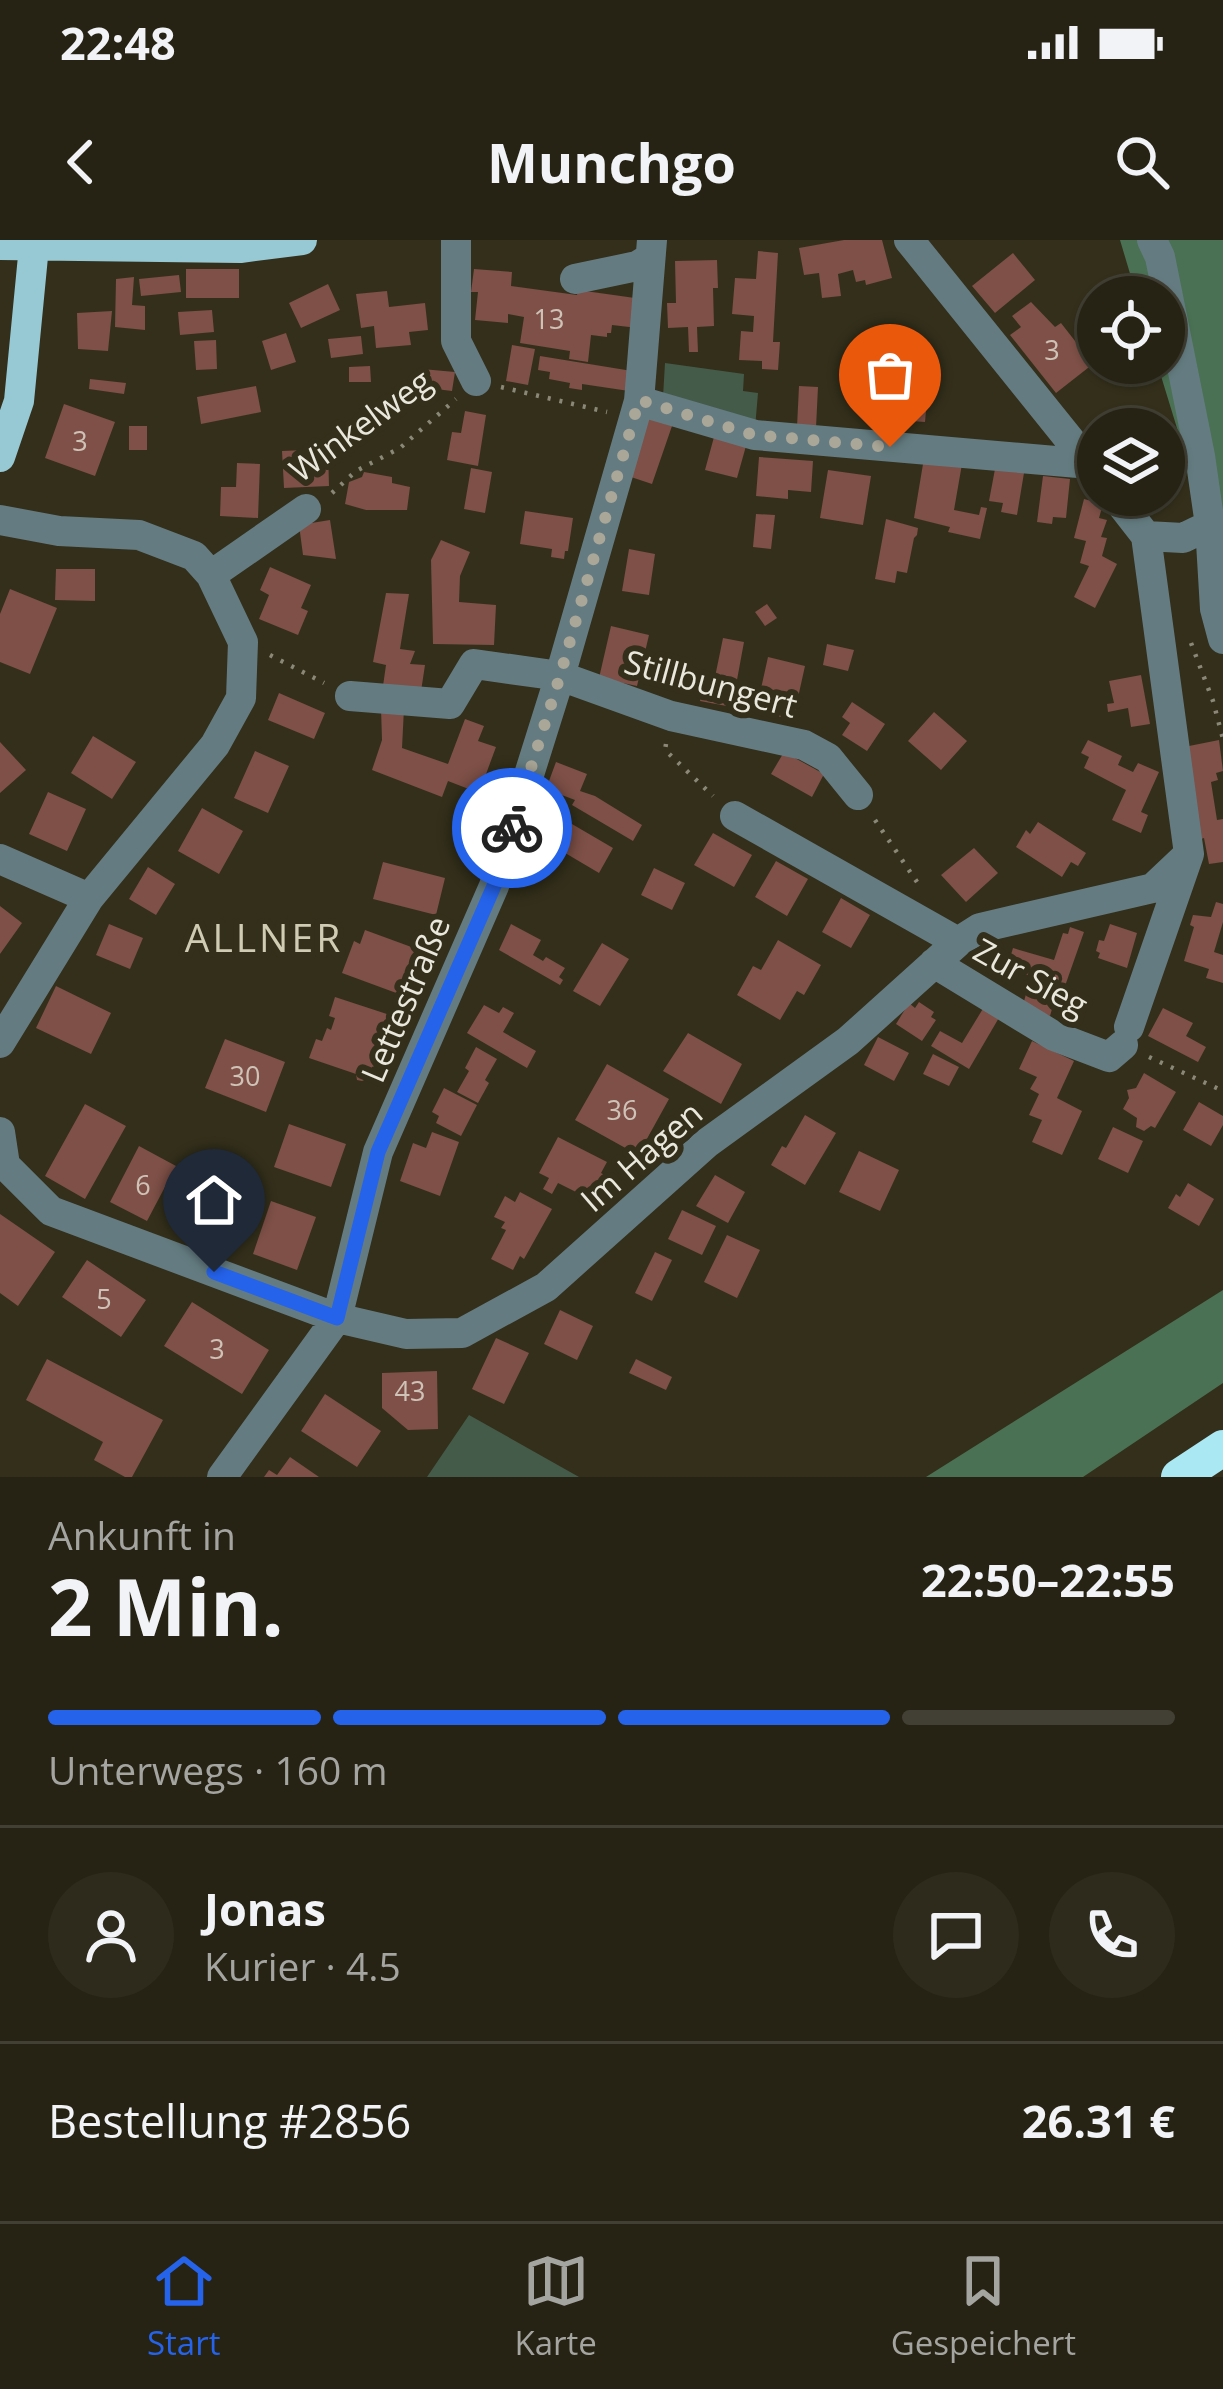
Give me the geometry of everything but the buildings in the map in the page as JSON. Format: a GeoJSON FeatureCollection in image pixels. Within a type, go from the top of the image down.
{"type":"FeatureCollection","features":[{"type":"Feature","properties":{"kind":"highway"},"geometry":{"type":"LineString","coordinates":[[1179,1477],[1223,1448]]}},
{"type":"Feature","properties":{"kind":"main road"},"geometry":{"type":"LineString","coordinates":[[0,245],[240,248],[302,240]]}},
{"type":"Feature","properties":{"kind":"main road"},"geometry":{"type":"LineString","coordinates":[[0,457],[19,401],[11,368],[34,243]]}},
{"type":"Feature","properties":{"kind":"street"},"geometry":{"type":"LineString","coordinates":[[456,240],[456,340],[476,381]]}},
{"type":"Feature","properties":{"kind":"street"},"geometry":{"type":"LineString","coordinates":[[909,240],[1077,448]]}},
{"type":"Feature","properties":{"kind":"street"},"geometry":{"type":"LineString","coordinates":[[1152,240],[1160,257],[1200,456],[1215,609],[1223,639]]}},
{"type":"Feature","properties":{"kind":"street"},"geometry":{"type":"LineString","coordinates":[[575,279],[638,266],[651,249]]}},
{"type":"Feature","properties":{"kind":"street","name":"Lettestraße"},"geometry":{"type":"LineString","coordinates":[[221,1477],[337,1318],[378,1152],[494,886],[636,410],[651,249]]}},
{"type":"Feature","properties":{"kind":"street"},"geometry":{"type":"LineString","coordinates":[[636,410],[754,435],[1077,467]]}},
{"type":"Feature","properties":{"kind":"street","name":"Winkelweg"},"geometry":{"type":"LineString","coordinates":[[211,574],[306,509]]}},
{"type":"Feature","properties":{"kind":"street"},"geometry":{"type":"LineString","coordinates":[[1126,1036],[1189,854],[1146,536],[1130,516]]}},
{"type":"Feature","properties":{"kind":"street"},"geometry":{"type":"LineString","coordinates":[[0,520],[58,531],[139,536],[194,556],[211,574],[243,642],[241,698],[215,745],[89,898],[0,1042]]}},
{"type":"Feature","properties":{"kind":"street"},"geometry":{"type":"LineString","coordinates":[[1146,536],[1183,538],[1210,526]]}},
{"type":"Feature","properties":{"kind":"street","name":"Stillbungert"},"geometry":{"type":"LineString","coordinates":[[350,696],[450,704],[474,664],[560,676],[670,716],[804,745],[828,758],[858,795]]}},
{"type":"Feature","properties":{"kind":"street"},"geometry":{"type":"LineString","coordinates":[[735,816],[958,942]]}},
{"type":"Feature","properties":{"kind":"street","name":"Im Hagen"},"geometry":{"type":"LineString","coordinates":[[0,1132],[5,1165],[51,1210],[337,1318],[406,1334],[462,1333],[546,1287],[707,1144],[848,1041],[958,942],[980,928],[1153,889],[1189,854]]}},
{"type":"Feature","properties":{"kind":"street"},"geometry":{"type":"LineString","coordinates":[[0,859],[89,898]]}},
{"type":"Feature","properties":{"kind":"street","name":"Zur Sieg"},"geometry":{"type":"LineString","coordinates":[[934,963],[1054,1036],[1109,1057],[1126,1036]]}},
{"type":"Feature","properties":{"kind":"path","name":"Winkelweg"},"geometry":{"type":"LineString","coordinates":[[306,509],[356,471],[400,448],[476,381],[636,410]]}},
{"type":"Feature","properties":{"kind":"path"},"geometry":{"type":"LineString","coordinates":[[243,642],[350,696]]}},
{"type":"Feature","properties":{"kind":"path"},"geometry":{"type":"LineString","coordinates":[[670,716],[665,750],[735,816]]}},
{"type":"Feature","properties":{"kind":"path"},"geometry":{"type":"LineString","coordinates":[[858,795],[920,887]]}},
{"type":"Feature","properties":{"kind":"path"},"geometry":{"type":"LineString","coordinates":[[1126,1036],[1223,1091]]}},
{"type":"Feature","properties":{"kind":"green space"},"geometry":{"type":"Polygon","coordinates":[[[1120,240],[1223,240],[1223,578],[1185,454],[1185,408],[1171,408],[1163,384],[1185,384],[1185,276],[1131,276],[1120,240]]]}},
{"type":"Feature","properties":{"kind":"green space"},"geometry":{"type":"Polygon","coordinates":[[[665,363],[744,374],[743,391],[758,393],[755,428],[663,397],[665,363]]]}},
{"type":"Feature","properties":{"kind":"green space"},"geometry":{"type":"Polygon","coordinates":[[[1223,1290],[1223,1383],[1083,1477],[926,1477],[1223,1290]]]}},
{"type":"Feature","properties":{"kind":"green space"},"geometry":{"type":"Polygon","coordinates":[[[469,1415],[579,1477],[427,1477],[469,1415]]]}},
{"type":"Feature","properties":{"kind":"way so far"},"geometry":{"type":"LineString","coordinates":[[512,828],[639,400],[754,435],[890,447]]}},
{"type":"Feature","properties":{"kind":"district","name":"ALLNER"},"geometry":{"type":"Point","coordinates":[264,936]}},
{"type":"Feature","properties":{"kind":"route"},"geometry":{"type":"LineString","coordinates":[[214,1272],[337,1318],[378,1152],[494,886],[512,828]]}}]}
